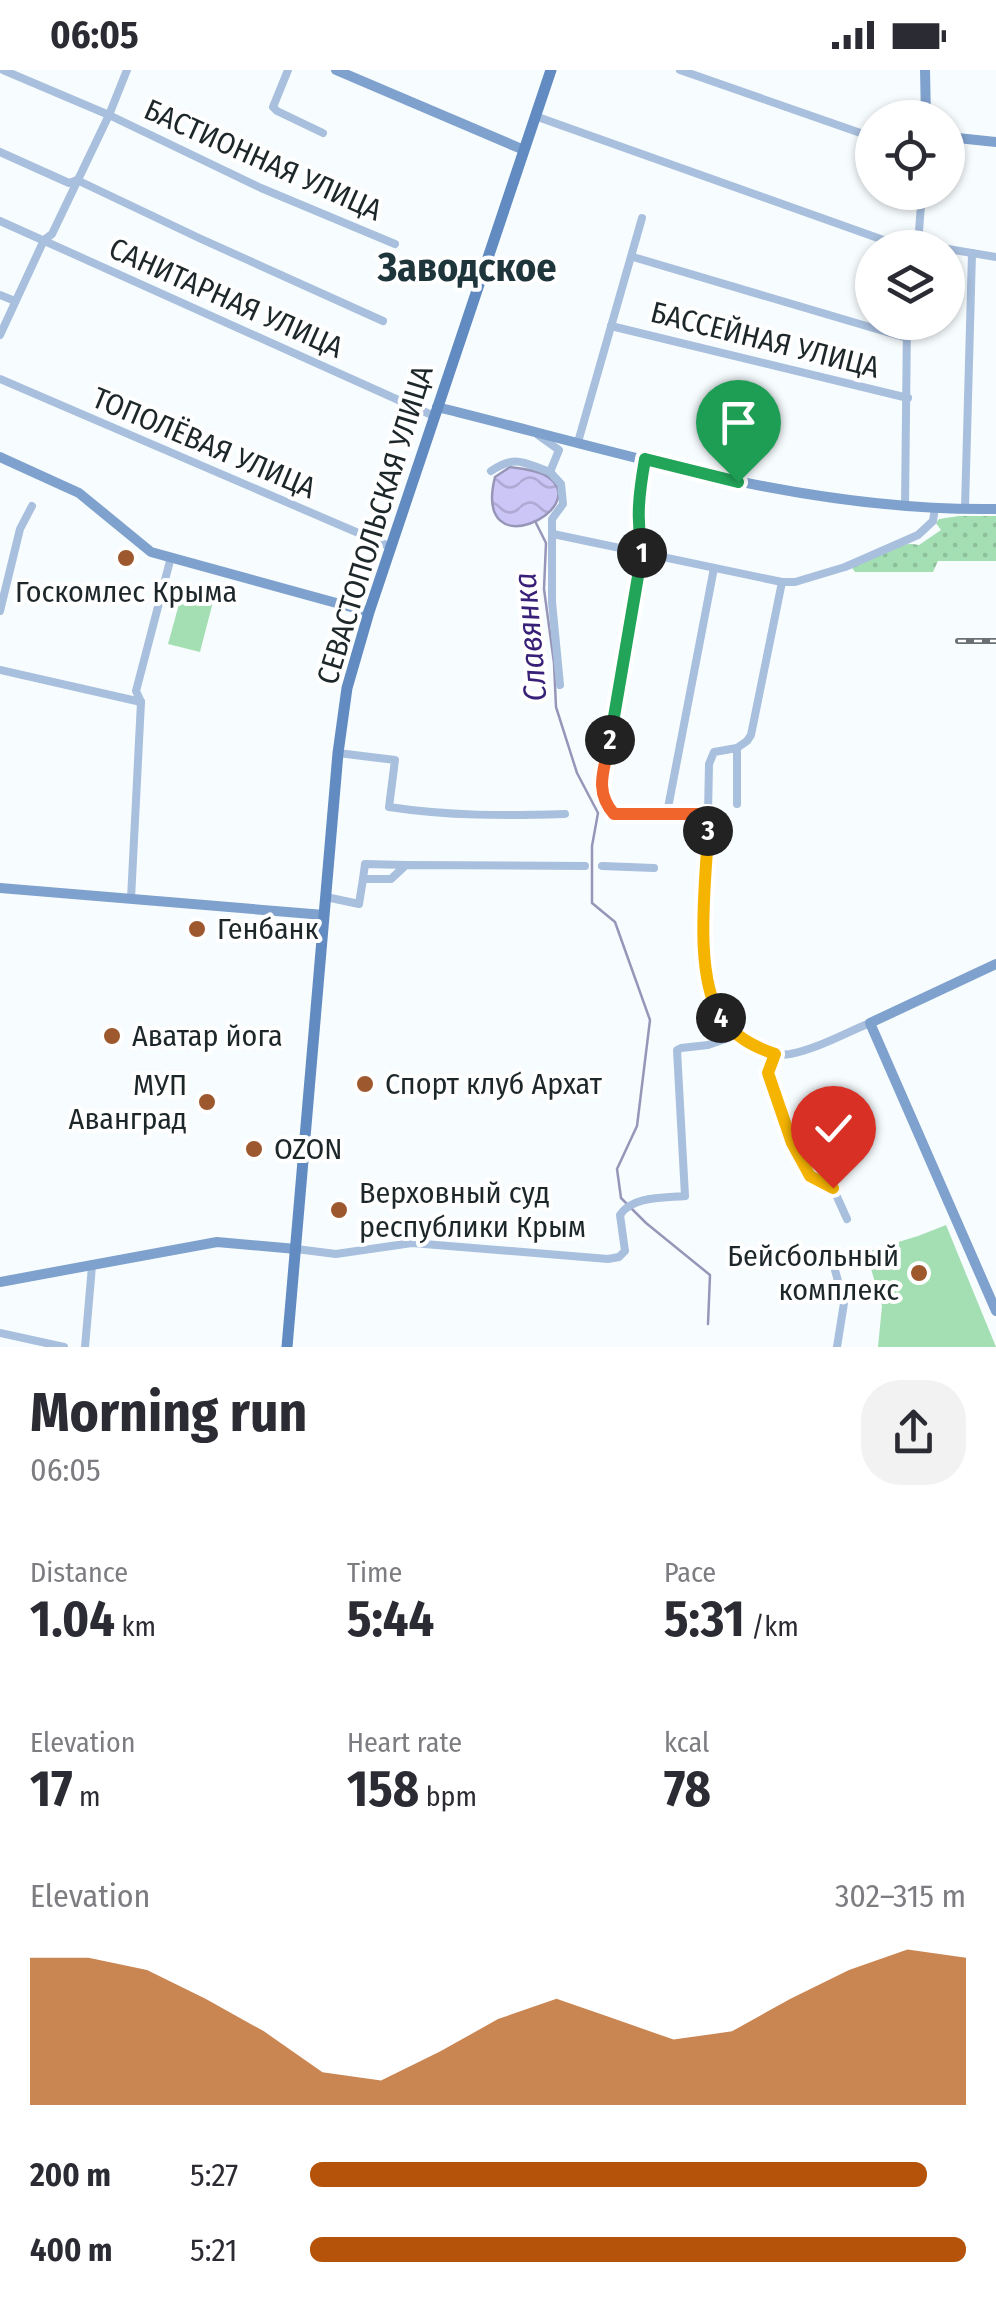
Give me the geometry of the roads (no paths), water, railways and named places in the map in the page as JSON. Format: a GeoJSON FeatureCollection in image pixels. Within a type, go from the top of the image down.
{"type":"FeatureCollection","features":[{"type":"Feature","properties":{"kind":"main road"},"geometry":{"type":"LineString","coordinates":[[336,70],[524,150]]}},
{"type":"Feature","properties":{"kind":"main road","name":"СЕВАСТОПОЛЬСКАЯ УЛИЦА"},"geometry":{"type":"LineString","coordinates":[[288,1347],[338,753],[347,688],[551,70]]}},
{"type":"Feature","properties":{"kind":"main road"},"geometry":{"type":"LineString","coordinates":[[925,70],[926,100]]}},
{"type":"Feature","properties":{"kind":"main road"},"geometry":{"type":"LineString","coordinates":[[965,138],[996,142]]}},
{"type":"Feature","properties":{"kind":"main road"},"geometry":{"type":"LineString","coordinates":[[435,412],[535,432],[738,482],[807,494],[865,503],[996,509]]}},
{"type":"Feature","properties":{"kind":"main road"},"geometry":{"type":"LineString","coordinates":[[0,458],[79,493],[151,552],[369,612]]}},
{"type":"Feature","properties":{"kind":"main road"},"geometry":{"type":"LineString","coordinates":[[0,888],[324,915]]}},
{"type":"Feature","properties":{"kind":"main road"},"geometry":{"type":"LineString","coordinates":[[996,964],[870,1022],[996,1311]]}},
{"type":"Feature","properties":{"kind":"main road"},"geometry":{"type":"LineString","coordinates":[[0,1282],[217,1242],[296,1249]]}},
{"type":"Feature","properties":{"kind":"street","name":"БАСТИОННАЯ УЛИЦА"},"geometry":{"type":"LineString","coordinates":[[3,70],[260,188],[394,244]]}},
{"type":"Feature","properties":{"kind":"street"},"geometry":{"type":"LineString","coordinates":[[0,336],[44,240],[52,234],[109,116],[127,70]]}},
{"type":"Feature","properties":{"kind":"street"},"geometry":{"type":"LineString","coordinates":[[288,70],[273,107],[323,133]]}},
{"type":"Feature","properties":{"kind":"street"},"geometry":{"type":"LineString","coordinates":[[680,70],[855,131]]}},
{"type":"Feature","properties":{"kind":"street"},"geometry":{"type":"LineString","coordinates":[[536,116],[863,230]]}},
{"type":"Feature","properties":{"kind":"street"},"geometry":{"type":"LineString","coordinates":[[0,152],[69,182],[77,180],[383,321]]}},
{"type":"Feature","properties":{"kind":"street"},"geometry":{"type":"LineString","coordinates":[[578,442],[642,218]]}},
{"type":"Feature","properties":{"kind":"street","name":"САНИТАРНАЯ УЛИЦА"},"geometry":{"type":"LineString","coordinates":[[0,220],[435,412]]}},
{"type":"Feature","properties":{"kind":"street"},"geometry":{"type":"LineString","coordinates":[[965,252],[996,257]]}},
{"type":"Feature","properties":{"kind":"street"},"geometry":{"type":"LineString","coordinates":[[965,508],[972,253]]}},
{"type":"Feature","properties":{"kind":"street"},"geometry":{"type":"LineString","coordinates":[[633,257],[855,323]]}},
{"type":"Feature","properties":{"kind":"street"},"geometry":{"type":"LineString","coordinates":[[0,295],[15,301]]}},
{"type":"Feature","properties":{"kind":"street","name":"БАССЕЙНАЯ УЛИЦА"},"geometry":{"type":"LineString","coordinates":[[612,326],[908,398]]}},
{"type":"Feature","properties":{"kind":"street"},"geometry":{"type":"LineString","coordinates":[[905,506],[907,340]]}},
{"type":"Feature","properties":{"kind":"street","name":"ТОПОЛЁВАЯ УЛИЦА"},"geometry":{"type":"LineString","coordinates":[[0,379],[391,546]]}},
{"type":"Feature","properties":{"kind":"street"},"geometry":{"type":"LineString","coordinates":[[535,432],[560,450],[550,472]]}},
{"type":"Feature","properties":{"kind":"street"},"geometry":{"type":"LineString","coordinates":[[645,459],[638,500],[642,552],[601,791],[614,814],[709,814]]}},
{"type":"Feature","properties":{"kind":"street"},"geometry":{"type":"LineString","coordinates":[[492,471],[513,460],[550,472],[561,484],[563,504],[552,519],[552,602],[560,684]]}},
{"type":"Feature","properties":{"kind":"street"},"geometry":{"type":"LineString","coordinates":[[0,612],[20,529],[32,506]]}},
{"type":"Feature","properties":{"kind":"street"},"geometry":{"type":"LineString","coordinates":[[553,534],[795,582],[845,567],[918,535],[933,521],[935,508]]}},
{"type":"Feature","properties":{"kind":"street"},"geometry":{"type":"LineString","coordinates":[[131,899],[141,702],[136,691],[171,557]]}},
{"type":"Feature","properties":{"kind":"street"},"geometry":{"type":"LineString","coordinates":[[666,813],[714,568]]}},
{"type":"Feature","properties":{"kind":"street"},"geometry":{"type":"LineString","coordinates":[[782,582],[751,735],[738,748],[714,752],[711,757],[704,913],[706,966],[713,1004],[737,1035],[775,1054],[805,1050],[870,1022]]}},
{"type":"Feature","properties":{"kind":"street"},"geometry":{"type":"LineString","coordinates":[[0,670],[141,702]]}},
{"type":"Feature","properties":{"kind":"street"},"geometry":{"type":"LineString","coordinates":[[737,804],[738,748]]}},
{"type":"Feature","properties":{"kind":"street"},"geometry":{"type":"LineString","coordinates":[[338,753],[395,760],[389,807],[434,814],[566,814]]}},
{"type":"Feature","properties":{"kind":"street"},"geometry":{"type":"LineString","coordinates":[[326,897],[359,904],[364,864],[585,866]]}},
{"type":"Feature","properties":{"kind":"street"},"geometry":{"type":"LineString","coordinates":[[364,878],[392,879],[406,865]]}},
{"type":"Feature","properties":{"kind":"street"},"geometry":{"type":"LineString","coordinates":[[602,866],[654,868]]}},
{"type":"Feature","properties":{"kind":"street"},"geometry":{"type":"LineString","coordinates":[[296,1249],[336,1254],[412,1244],[619,1257],[625,1248],[620,1214],[626,1206],[685,1196],[678,1050],[737,1035]]}},
{"type":"Feature","properties":{"kind":"street"},"geometry":{"type":"LineString","coordinates":[[775,1054],[768,1073],[792,1143],[810,1176],[833,1188],[847,1219]]}},
{"type":"Feature","properties":{"kind":"street"},"geometry":{"type":"LineString","coordinates":[[832,1260],[844,1304],[837,1347]]}},
{"type":"Feature","properties":{"kind":"street"},"geometry":{"type":"LineString","coordinates":[[85,1347],[92,1266]]}},
{"type":"Feature","properties":{"kind":"street"},"geometry":{"type":"LineString","coordinates":[[0,1334],[64,1347]]}},
{"type":"Feature","properties":{"kind":"water"},"geometry":{"type":"Polygon","coordinates":[[[510,467],[544,475],[558,490],[556,503],[530,523],[514,526],[500,520],[493,505],[495,477],[510,467]]]}},
{"type":"Feature","properties":{"kind":"waterway","name":"Славянка"},"geometry":{"type":"LineString","coordinates":[[535,521],[546,543],[544,589],[556,707],[577,773],[598,813],[592,846],[592,903],[615,922],[650,1020],[637,1126],[617,1169],[621,1198],[626,1203]]}},
{"type":"Feature","properties":{"kind":"waterway","name":"Славянка"},"geometry":{"type":"LineString","coordinates":[[631,1208],[710,1275],[708,1324]]}},
{"type":"Feature","properties":{"kind":"railway"},"geometry":{"type":"LineString","coordinates":[[958,641],[996,641]]}},
{"type":"Feature","properties":{"kind":"place","name":"Госкомлес Крыма"},"geometry":{"type":"Point","coordinates":[126,558]}},
{"type":"Feature","properties":{"kind":"place","name":"Генбанк"},"geometry":{"type":"Point","coordinates":[197,929]}},
{"type":"Feature","properties":{"kind":"place","name":"Аватар йога"},"geometry":{"type":"Point","coordinates":[112,1036]}},
{"type":"Feature","properties":{"kind":"place","name":"Спорт клуб Архат"},"geometry":{"type":"Point","coordinates":[365,1084]}},
{"type":"Feature","properties":{"kind":"place","name":"МУП Аванград"},"geometry":{"type":"Point","coordinates":[207,1102]}},
{"type":"Feature","properties":{"kind":"place","name":"OZON"},"geometry":{"type":"Point","coordinates":[254,1149]}},
{"type":"Feature","properties":{"kind":"place","name":"Верховный суд республики Крым"},"geometry":{"type":"Point","coordinates":[339,1210]}},
{"type":"Feature","properties":{"kind":"place","name":"Бейсбольный комплекс"},"geometry":{"type":"Point","coordinates":[919,1273]}},
{"type":"Feature","properties":{"kind":"district","name":"Заводское"},"geometry":{"type":"Point","coordinates":[467,267]}}]}
